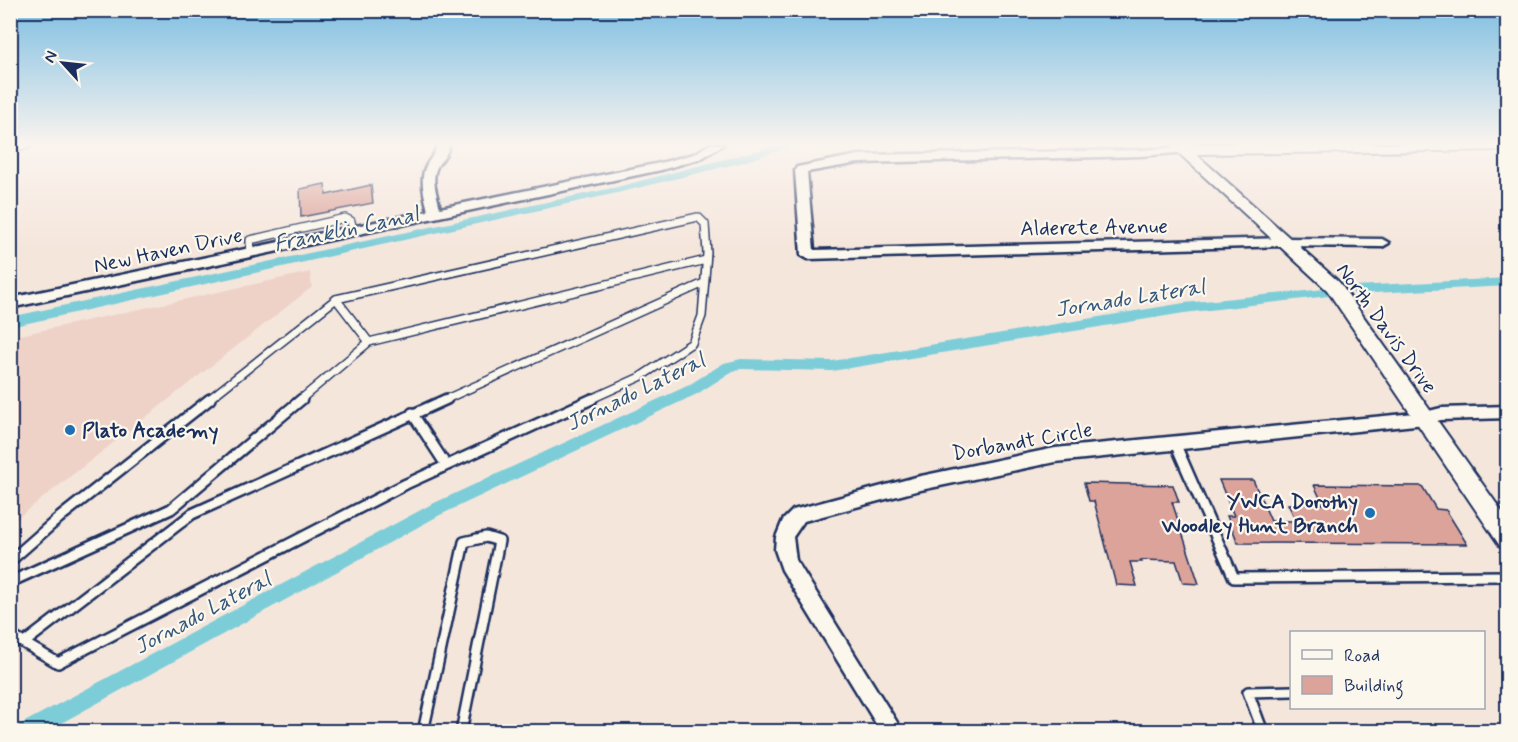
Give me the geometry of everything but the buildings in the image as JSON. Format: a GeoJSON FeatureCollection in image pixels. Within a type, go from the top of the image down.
{"type":"FeatureCollection","features":[{"type":"Feature","properties":{"kind":"street"},"geometry":{"type":"LineString","coordinates":[[429,179],[435,214]]}},
{"type":"Feature","properties":{"kind":"street","name":"New Haven Drive"},"geometry":{"type":"LineString","coordinates":[[10,303],[602,179]]}},
{"type":"Feature","properties":{"kind":"street","name":"Alderete Avenue"},"geometry":{"type":"LineString","coordinates":[[802,179],[808,255],[1284,242],[1382,243]]}},
{"type":"Feature","properties":{"kind":"street","name":"North Davis Drive"},"geometry":{"type":"LineString","coordinates":[[1215,179],[1333,286],[1508,539]]}},
{"type":"Feature","properties":{"kind":"street","name":"Dorbandt Circle"},"geometry":{"type":"LineString","coordinates":[[893,732],[788,564],[783,546],[784,535],[791,522],[799,515],[972,471],[1055,455],[1425,418],[1441,414],[1508,412]]}},
{"type":"Feature","properties":{"kind":"lane"},"geometry":{"type":"LineString","coordinates":[[10,561],[68,511],[336,299],[698,217],[705,224],[706,260],[702,316],[692,343],[640,377],[446,465],[58,663],[10,635]]}},
{"type":"Feature","properties":{"kind":"lane"},"geometry":{"type":"LineString","coordinates":[[10,582],[171,509],[369,342],[706,260]]}},
{"type":"Feature","properties":{"kind":"lane"},"geometry":{"type":"LineString","coordinates":[[24,643],[192,514],[412,412],[704,283]]}},
{"type":"Feature","properties":{"kind":"lane"},"geometry":{"type":"LineString","coordinates":[[336,299],[369,342]]}},
{"type":"Feature","properties":{"kind":"lane"},"geometry":{"type":"LineString","coordinates":[[412,412],[446,465]]}},
{"type":"Feature","properties":{"kind":"lane"},"geometry":{"type":"LineString","coordinates":[[1175,443],[1234,578],[1508,576]]}},
{"type":"Feature","properties":{"kind":"lane"},"geometry":{"type":"LineString","coordinates":[[171,509],[192,514]]}},
{"type":"Feature","properties":{"kind":"lane"},"geometry":{"type":"LineString","coordinates":[[423,732],[464,542],[486,537],[499,541],[461,732]]}},
{"type":"Feature","properties":{"kind":"lane"},"geometry":{"type":"LineString","coordinates":[[1263,732],[1248,692],[1290,691]]}},
{"type":"Feature","properties":{"kind":"shaded area","name":"Plato Academy"},"geometry":{"type":"Polygon","coordinates":[[[310,272],[312,287],[11,523],[11,337],[310,272]]]}},
{"type":"Feature","properties":{"kind":"waterway","name":"Franklin Canal"},"geometry":{"type":"LineString","coordinates":[[10,322],[663,179]]}},
{"type":"Feature","properties":{"kind":"waterway","name":"Jornado Lateral"},"geometry":{"type":"LineString","coordinates":[[1355,290],[1508,282]]}},
{"type":"Feature","properties":{"kind":"waterway","name":"Jornado Lateral"},"geometry":{"type":"LineString","coordinates":[[26,732],[435,510],[692,390],[729,367],[741,364],[832,366],[1184,308],[1325,293]]}},
{"type":"Feature","properties":{"kind":"place","name":"Plato Academy"},"geometry":{"type":"Point","coordinates":[70,430]}},
{"type":"Feature","properties":{"kind":"place","name":"YWCA Dorothy Woodley Hunt Branch"},"geometry":{"type":"Point","coordinates":[1370,513]}}]}
